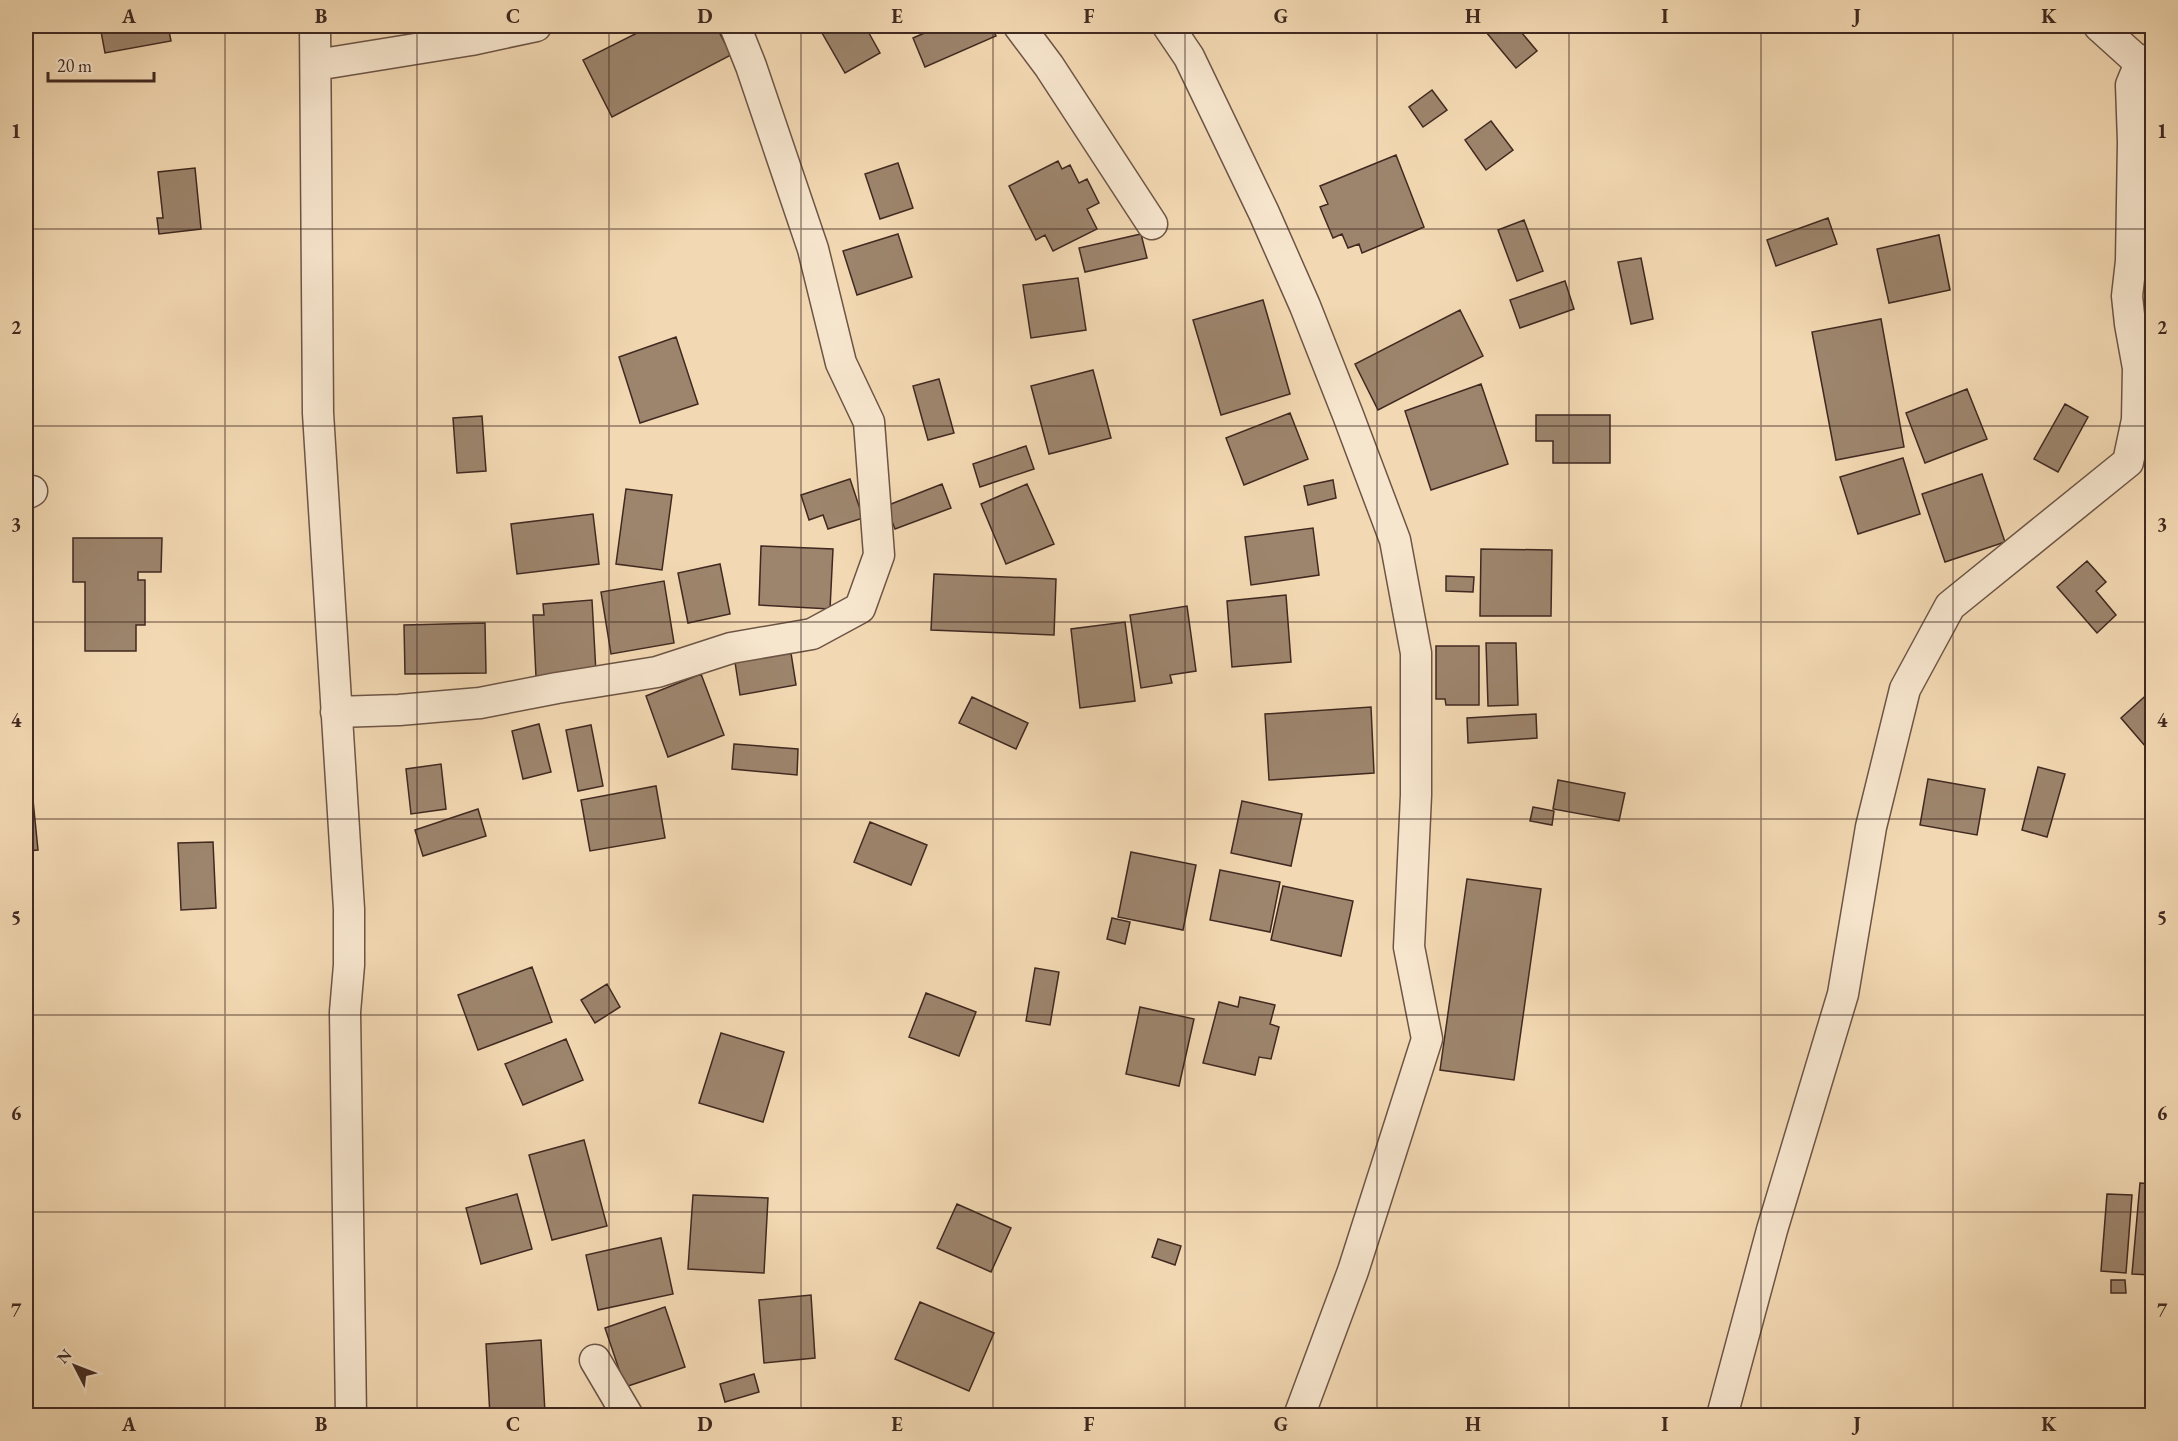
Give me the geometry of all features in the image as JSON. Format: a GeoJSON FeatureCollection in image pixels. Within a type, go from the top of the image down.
{"type":"FeatureCollection","features":[{"type":"Feature","properties":{"kind":"street"},"geometry":{"type":"LineString","coordinates":[[315,26],[318,413],[349,909],[349,965],[345,1012],[351,1416]]}},
{"type":"Feature","properties":{"kind":"street"},"geometry":{"type":"LineString","coordinates":[[316,65],[471,40],[536,26]]}},
{"type":"Feature","properties":{"kind":"street"},"geometry":{"type":"LineString","coordinates":[[336,712],[399,710],[480,703],[657,672],[731,648],[812,634],[860,608],[879,555],[869,422],[841,363],[813,249],[751,66],[735,26]]}},
{"type":"Feature","properties":{"kind":"street"},"geometry":{"type":"LineString","coordinates":[[1019,26],[1152,224]]}},
{"type":"Feature","properties":{"kind":"street"},"geometry":{"type":"LineString","coordinates":[[1168,26],[1189,57],[1264,213],[1305,306],[1395,540],[1416,652],[1416,795],[1409,947],[1426,1039],[1353,1271],[1299,1416]]}},
{"type":"Feature","properties":{"kind":"street"},"geometry":{"type":"LineString","coordinates":[[1722,1416],[1772,1230],[1843,994],[1871,827],[1905,689],[1950,606],[2127,462],[2137,420],[2138,368],[2127,296],[2131,261],[2133,142],[2131,86],[2146,60],[2098,26]]}},
{"type":"Feature","properties":{"kind":"street"},"geometry":{"type":"LineString","coordinates":[[595,1360],[628,1416]]}},
{"type":"Feature","properties":{"kind":"building"},"geometry":{"type":"Polygon","coordinates":[[[100,26],[168,26],[171,41],[105,53],[100,26]]]}},
{"type":"Feature","properties":{"kind":"building"},"geometry":{"type":"Polygon","coordinates":[[[651,26],[716,26],[731,55],[612,117],[583,60],[651,26]]]}},
{"type":"Feature","properties":{"kind":"building"},"geometry":{"type":"Polygon","coordinates":[[[818,26],[865,26],[880,53],[845,73],[818,26]]]}},
{"type":"Feature","properties":{"kind":"building"},"geometry":{"type":"Polygon","coordinates":[[[941,26],[991,26],[996,36],[925,67],[913,38],[941,26]]]}},
{"type":"Feature","properties":{"kind":"building"},"geometry":{"type":"Polygon","coordinates":[[[1481,26],[1516,26],[1537,51],[1516,68],[1481,26]]]}},
{"type":"Feature","properties":{"kind":"building"},"geometry":{"type":"Polygon","coordinates":[[[1432,90],[1447,110],[1423,127],[1409,107],[1432,90]]]}},
{"type":"Feature","properties":{"kind":"building"},"geometry":{"type":"Polygon","coordinates":[[[1491,121],[1513,150],[1486,170],[1465,140],[1491,121]]]}},
{"type":"Feature","properties":{"kind":"building"},"geometry":{"type":"Polygon","coordinates":[[[1396,155],[1424,227],[1362,253],[1359,244],[1348,248],[1342,234],[1333,238],[1320,207],[1328,204],[1320,186],[1396,155]]]}},
{"type":"Feature","properties":{"kind":"building"},"geometry":{"type":"Polygon","coordinates":[[[1058,161],[1062,169],[1070,165],[1079,183],[1087,179],[1099,203],[1087,209],[1097,229],[1053,251],[1045,235],[1036,240],[1009,186],[1058,161]]]}},
{"type":"Feature","properties":{"kind":"building"},"geometry":{"type":"Polygon","coordinates":[[[898,163],[913,208],[880,219],[865,174],[898,163]]]}},
{"type":"Feature","properties":{"kind":"building"},"geometry":{"type":"Polygon","coordinates":[[[195,168],[201,229],[159,234],[157,218],[163,218],[158,172],[195,168]]]}},
{"type":"Feature","properties":{"kind":"building"},"geometry":{"type":"Polygon","coordinates":[[[1828,218],[1837,244],[1776,266],[1767,240],[1828,218]]]}},
{"type":"Feature","properties":{"kind":"building"},"geometry":{"type":"Polygon","coordinates":[[[1524,220],[1543,271],[1517,281],[1498,230],[1524,220]]]}},
{"type":"Feature","properties":{"kind":"building"},"geometry":{"type":"Polygon","coordinates":[[[898,234],[912,277],[857,295],[843,251],[898,234]]]}},
{"type":"Feature","properties":{"kind":"building"},"geometry":{"type":"Polygon","coordinates":[[[1141,234],[1147,258],[1085,272],[1079,248],[1141,234]]]}},
{"type":"Feature","properties":{"kind":"building"},"geometry":{"type":"Polygon","coordinates":[[[1939,235],[1950,290],[1889,303],[1877,249],[1939,235]]]}},
{"type":"Feature","properties":{"kind":"building"},"geometry":{"type":"Polygon","coordinates":[[[1641,258],[1653,319],[1631,324],[1618,262],[1641,258]]]}},
{"type":"Feature","properties":{"kind":"building"},"geometry":{"type":"Polygon","coordinates":[[[1078,278],[1086,330],[1031,338],[1023,285],[1078,278]]]}},
{"type":"Feature","properties":{"kind":"building"},"geometry":{"type":"Polygon","coordinates":[[[1565,281],[1574,309],[1520,328],[1510,300],[1565,281]]]}},
{"type":"Feature","properties":{"kind":"building"},"geometry":{"type":"Polygon","coordinates":[[[1263,300],[1290,394],[1221,415],[1193,320],[1263,300]]]}},
{"type":"Feature","properties":{"kind":"building"},"geometry":{"type":"Polygon","coordinates":[[[1460,310],[1483,356],[1378,410],[1355,364],[1460,310]]]}},
{"type":"Feature","properties":{"kind":"building"},"geometry":{"type":"Polygon","coordinates":[[[1881,319],[1904,447],[1836,460],[1812,332],[1881,319]]]}},
{"type":"Feature","properties":{"kind":"building"},"geometry":{"type":"Polygon","coordinates":[[[676,337],[698,404],[640,423],[619,357],[676,337]]]}},
{"type":"Feature","properties":{"kind":"building"},"geometry":{"type":"Polygon","coordinates":[[[1093,370],[1111,438],[1049,454],[1031,386],[1093,370]]]}},
{"type":"Feature","properties":{"kind":"building"},"geometry":{"type":"Polygon","coordinates":[[[939,379],[954,433],[928,440],[913,386],[939,379]]]}},
{"type":"Feature","properties":{"kind":"building"},"geometry":{"type":"Polygon","coordinates":[[[1481,384],[1508,464],[1431,490],[1405,411],[1481,384]]]}},
{"type":"Feature","properties":{"kind":"building"},"geometry":{"type":"Polygon","coordinates":[[[1967,389],[1987,439],[1925,463],[1906,413],[1967,389]]]}},
{"type":"Feature","properties":{"kind":"building"},"geometry":{"type":"Polygon","coordinates":[[[2065,404],[2088,417],[2058,472],[2034,459],[2065,404]]]}},
{"type":"Feature","properties":{"kind":"building"},"geometry":{"type":"Polygon","coordinates":[[[1290,413],[1308,459],[1244,485],[1226,438],[1290,413]]]}},
{"type":"Feature","properties":{"kind":"building"},"geometry":{"type":"Polygon","coordinates":[[[1536,415],[1610,415],[1610,463],[1553,463],[1553,441],[1536,441],[1536,415]]]}},
{"type":"Feature","properties":{"kind":"building"},"geometry":{"type":"Polygon","coordinates":[[[482,416],[486,471],[457,473],[453,418],[482,416]]]}},
{"type":"Feature","properties":{"kind":"building"},"geometry":{"type":"Polygon","coordinates":[[[1026,446],[1034,469],[980,487],[973,464],[1026,446]]]}},
{"type":"Feature","properties":{"kind":"building"},"geometry":{"type":"Polygon","coordinates":[[[1903,458],[1920,514],[1858,534],[1840,477],[1903,458]]]}},
{"type":"Feature","properties":{"kind":"building"},"geometry":{"type":"Polygon","coordinates":[[[1982,474],[2005,542],[1945,562],[1922,494],[1982,474]]]}},
{"type":"Feature","properties":{"kind":"building"},"geometry":{"type":"Polygon","coordinates":[[[850,479],[863,518],[828,529],[823,515],[809,520],[801,495],[850,479]]]}},
{"type":"Feature","properties":{"kind":"building"},"geometry":{"type":"Polygon","coordinates":[[[1333,480],[1336,498],[1308,505],[1304,486],[1333,480]]]}},
{"type":"Feature","properties":{"kind":"building"},"geometry":{"type":"Polygon","coordinates":[[[942,484],[951,508],[895,529],[886,506],[942,484]]]}},
{"type":"Feature","properties":{"kind":"building"},"geometry":{"type":"Polygon","coordinates":[[[1027,484],[1054,544],[1006,564],[981,504],[1027,484]]]}},
{"type":"Feature","properties":{"kind":"building"},"geometry":{"type":"Polygon","coordinates":[[[626,489],[672,495],[662,570],[616,564],[626,489]]]}},
{"type":"Feature","properties":{"kind":"building"},"geometry":{"type":"Polygon","coordinates":[[[593,514],[599,564],[517,574],[511,524],[593,514]]]}},
{"type":"Feature","properties":{"kind":"building"},"geometry":{"type":"Polygon","coordinates":[[[1313,528],[1319,575],[1251,585],[1245,537],[1313,528]]]}},
{"type":"Feature","properties":{"kind":"building"},"geometry":{"type":"Polygon","coordinates":[[[73,538],[162,538],[161,572],[138,572],[138,580],[145,580],[145,625],[136,625],[136,651],[85,651],[85,582],[73,582],[73,538]]]}},
{"type":"Feature","properties":{"kind":"building"},"geometry":{"type":"Polygon","coordinates":[[[761,546],[833,549],[830,609],[759,605],[761,546]]]}},
{"type":"Feature","properties":{"kind":"building"},"geometry":{"type":"Polygon","coordinates":[[[1481,549],[1552,550],[1551,616],[1480,616],[1481,549]]]}},
{"type":"Feature","properties":{"kind":"building"},"geometry":{"type":"Polygon","coordinates":[[[2087,561],[2106,582],[2096,591],[2116,615],[2097,633],[2057,587],[2087,561]]]}},
{"type":"Feature","properties":{"kind":"building"},"geometry":{"type":"Polygon","coordinates":[[[720,564],[730,614],[688,623],[678,573],[720,564]]]}},
{"type":"Feature","properties":{"kind":"building"},"geometry":{"type":"Polygon","coordinates":[[[934,574],[1056,579],[1054,635],[931,630],[934,574]]]}},
{"type":"Feature","properties":{"kind":"building"},"geometry":{"type":"Polygon","coordinates":[[[1446,576],[1474,577],[1473,592],[1446,591],[1446,576]]]}},
{"type":"Feature","properties":{"kind":"building"},"geometry":{"type":"Polygon","coordinates":[[[664,581],[674,643],[611,654],[601,592],[664,581]]]}},
{"type":"Feature","properties":{"kind":"building"},"geometry":{"type":"Polygon","coordinates":[[[1286,595],[1291,662],[1232,667],[1227,601],[1286,595]]]}},
{"type":"Feature","properties":{"kind":"building"},"geometry":{"type":"Polygon","coordinates":[[[592,600],[596,673],[536,677],[533,615],[544,615],[543,604],[592,600]]]}},
{"type":"Feature","properties":{"kind":"building"},"geometry":{"type":"Polygon","coordinates":[[[1187,606],[1196,671],[1170,675],[1172,683],[1141,688],[1130,615],[1187,606]]]}},
{"type":"Feature","properties":{"kind":"building"},"geometry":{"type":"Polygon","coordinates":[[[1125,622],[1135,701],[1080,708],[1071,629],[1125,622]]]}},
{"type":"Feature","properties":{"kind":"building"},"geometry":{"type":"Polygon","coordinates":[[[485,623],[486,673],[405,674],[404,625],[485,623]]]}},
{"type":"Feature","properties":{"kind":"building"},"geometry":{"type":"Polygon","coordinates":[[[1486,643],[1516,643],[1518,705],[1488,706],[1486,643]]]}},
{"type":"Feature","properties":{"kind":"building"},"geometry":{"type":"Polygon","coordinates":[[[1436,646],[1479,646],[1479,705],[1446,705],[1445,699],[1436,699],[1436,646]]]}},
{"type":"Feature","properties":{"kind":"building"},"geometry":{"type":"Polygon","coordinates":[[[791,653],[796,685],[740,695],[735,662],[791,653]]]}},
{"type":"Feature","properties":{"kind":"building"},"geometry":{"type":"Polygon","coordinates":[[[701,674],[724,735],[668,757],[646,696],[701,674]]]}},
{"type":"Feature","properties":{"kind":"building"},"geometry":{"type":"Polygon","coordinates":[[[2152,690],[2152,754],[2121,718],[2152,690]]]}},
{"type":"Feature","properties":{"kind":"building"},"geometry":{"type":"Polygon","coordinates":[[[972,697],[1028,723],[1016,749],[959,723],[972,697]]]}},
{"type":"Feature","properties":{"kind":"building"},"geometry":{"type":"Polygon","coordinates":[[[1371,707],[1374,773],[1269,780],[1265,714],[1371,707]]]}},
{"type":"Feature","properties":{"kind":"building"},"geometry":{"type":"Polygon","coordinates":[[[1536,714],[1537,738],[1468,743],[1467,718],[1536,714]]]}},
{"type":"Feature","properties":{"kind":"building"},"geometry":{"type":"Polygon","coordinates":[[[539,724],[551,772],[523,779],[512,731],[539,724]]]}},
{"type":"Feature","properties":{"kind":"building"},"geometry":{"type":"Polygon","coordinates":[[[591,725],[603,786],[578,791],[566,730],[591,725]]]}},
{"type":"Feature","properties":{"kind":"building"},"geometry":{"type":"Polygon","coordinates":[[[734,744],[798,749],[797,775],[732,769],[734,744]]]}},
{"type":"Feature","properties":{"kind":"building"},"geometry":{"type":"Polygon","coordinates":[[[441,764],[446,809],[411,814],[406,769],[441,764]]]}},
{"type":"Feature","properties":{"kind":"building"},"geometry":{"type":"Polygon","coordinates":[[[2038,767],[2065,774],[2047,837],[2022,830],[2038,767]]]}},
{"type":"Feature","properties":{"kind":"building"},"geometry":{"type":"Polygon","coordinates":[[[1928,779],[1985,789],[1977,835],[1920,825],[1928,779]]]}},
{"type":"Feature","properties":{"kind":"building"},"geometry":{"type":"Polygon","coordinates":[[[31,780],[38,850],[26,851],[26,781],[31,780]]]}},
{"type":"Feature","properties":{"kind":"building"},"geometry":{"type":"Polygon","coordinates":[[[1558,780],[1625,793],[1619,821],[1553,809],[1558,780]]]}},
{"type":"Feature","properties":{"kind":"building"},"geometry":{"type":"Polygon","coordinates":[[[656,786],[665,838],[590,851],[581,800],[656,786]]]}},
{"type":"Feature","properties":{"kind":"building"},"geometry":{"type":"Polygon","coordinates":[[[1242,801],[1302,814],[1291,866],[1231,853],[1242,801]]]}},
{"type":"Feature","properties":{"kind":"building"},"geometry":{"type":"Polygon","coordinates":[[[1533,807],[1554,811],[1552,825],[1530,821],[1533,807]]]}},
{"type":"Feature","properties":{"kind":"building"},"geometry":{"type":"Polygon","coordinates":[[[478,809],[486,836],[423,856],[415,830],[478,809]]]}},
{"type":"Feature","properties":{"kind":"building"},"geometry":{"type":"Polygon","coordinates":[[[870,822],[927,845],[911,885],[854,862],[870,822]]]}},
{"type":"Feature","properties":{"kind":"building"},"geometry":{"type":"Polygon","coordinates":[[[213,842],[216,908],[181,910],[178,843],[213,842]]]}},
{"type":"Feature","properties":{"kind":"building"},"geometry":{"type":"Polygon","coordinates":[[[1131,852],[1196,865],[1183,930],[1118,917],[1131,852]]]}},
{"type":"Feature","properties":{"kind":"building"},"geometry":{"type":"Polygon","coordinates":[[[1220,870],[1280,882],[1270,932],[1210,920],[1220,870]]]}},
{"type":"Feature","properties":{"kind":"building"},"geometry":{"type":"Polygon","coordinates":[[[1467,879],[1541,889],[1514,1080],[1440,1070],[1467,879]]]}},
{"type":"Feature","properties":{"kind":"building"},"geometry":{"type":"Polygon","coordinates":[[[1283,886],[1353,901],[1341,956],[1271,940],[1283,886]]]}},
{"type":"Feature","properties":{"kind":"building"},"geometry":{"type":"Polygon","coordinates":[[[1112,918],[1130,922],[1125,944],[1107,939],[1112,918]]]}},
{"type":"Feature","properties":{"kind":"building"},"geometry":{"type":"Polygon","coordinates":[[[532,967],[552,1022],[478,1050],[458,995],[532,967]]]}},
{"type":"Feature","properties":{"kind":"building"},"geometry":{"type":"Polygon","coordinates":[[[1035,968],[1059,972],[1050,1025],[1026,1021],[1035,968]]]}},
{"type":"Feature","properties":{"kind":"building"},"geometry":{"type":"Polygon","coordinates":[[[607,984],[620,1007],[595,1023],[581,1000],[607,984]]]}},
{"type":"Feature","properties":{"kind":"building"},"geometry":{"type":"Polygon","coordinates":[[[926,993],[976,1012],[959,1056],[909,1037],[926,993]]]}},
{"type":"Feature","properties":{"kind":"building"},"geometry":{"type":"Polygon","coordinates":[[[1240,997],[1275,1005],[1270,1024],[1279,1027],[1271,1059],[1259,1057],[1255,1075],[1203,1063],[1219,1002],[1238,1007],[1240,997]]]}},
{"type":"Feature","properties":{"kind":"building"},"geometry":{"type":"Polygon","coordinates":[[[1140,1007],[1194,1019],[1179,1086],[1126,1074],[1140,1007]]]}},
{"type":"Feature","properties":{"kind":"building"},"geometry":{"type":"Polygon","coordinates":[[[721,1033],[784,1052],[763,1122],[699,1103],[721,1033]]]}},
{"type":"Feature","properties":{"kind":"building"},"geometry":{"type":"Polygon","coordinates":[[[566,1039],[583,1080],[523,1105],[505,1064],[566,1039]]]}},
{"type":"Feature","properties":{"kind":"building"},"geometry":{"type":"Polygon","coordinates":[[[584,1140],[607,1226],[552,1240],[529,1155],[584,1140]]]}},
{"type":"Feature","properties":{"kind":"building"},"geometry":{"type":"Polygon","coordinates":[[[2140,1183],[2152,1184],[2152,1275],[2132,1274],[2140,1183]]]}},
{"type":"Feature","properties":{"kind":"building"},"geometry":{"type":"Polygon","coordinates":[[[517,1194],[532,1249],[481,1264],[466,1208],[517,1194]]]}},
{"type":"Feature","properties":{"kind":"building"},"geometry":{"type":"Polygon","coordinates":[[[2107,1194],[2132,1195],[2126,1273],[2101,1271],[2107,1194]]]}},
{"type":"Feature","properties":{"kind":"building"},"geometry":{"type":"Polygon","coordinates":[[[693,1195],[768,1198],[764,1273],[688,1269],[693,1195]]]}},
{"type":"Feature","properties":{"kind":"building"},"geometry":{"type":"Polygon","coordinates":[[[957,1204],[1011,1228],[991,1272],[937,1248],[957,1204]]]}},
{"type":"Feature","properties":{"kind":"building"},"geometry":{"type":"Polygon","coordinates":[[[661,1238],[673,1294],[598,1310],[586,1255],[661,1238]]]}},
{"type":"Feature","properties":{"kind":"building"},"geometry":{"type":"Polygon","coordinates":[[[1158,1239],[1181,1246],[1175,1265],[1152,1257],[1158,1239]]]}},
{"type":"Feature","properties":{"kind":"building"},"geometry":{"type":"Polygon","coordinates":[[[2111,1280],[2125,1280],[2126,1293],[2111,1293],[2111,1280]]]}},
{"type":"Feature","properties":{"kind":"building"},"geometry":{"type":"Polygon","coordinates":[[[811,1295],[815,1358],[764,1363],[759,1300],[811,1295]]]}},
{"type":"Feature","properties":{"kind":"building"},"geometry":{"type":"Polygon","coordinates":[[[920,1302],[994,1333],[969,1391],[895,1359],[920,1302]]]}},
{"type":"Feature","properties":{"kind":"building"},"geometry":{"type":"Polygon","coordinates":[[[665,1307],[685,1367],[625,1387],[605,1328],[665,1307]]]}},
{"type":"Feature","properties":{"kind":"building"},"geometry":{"type":"Polygon","coordinates":[[[541,1340],[545,1413],[490,1416],[486,1344],[541,1340]]]}},
{"type":"Feature","properties":{"kind":"building"},"geometry":{"type":"Polygon","coordinates":[[[754,1374],[759,1392],[725,1402],[720,1384],[754,1374]]]}}]}
